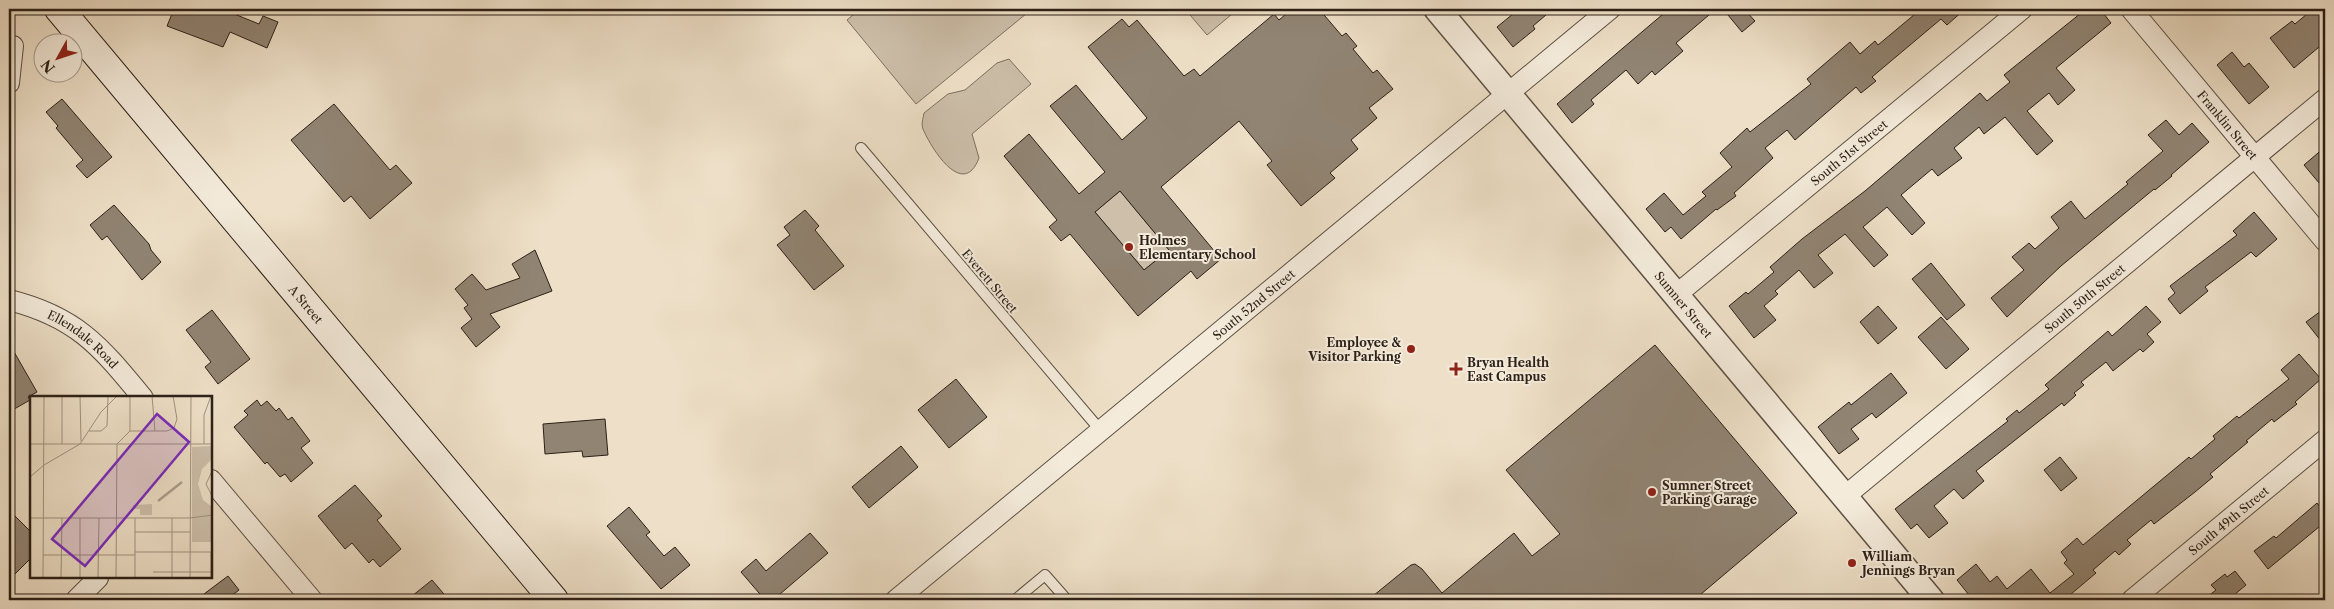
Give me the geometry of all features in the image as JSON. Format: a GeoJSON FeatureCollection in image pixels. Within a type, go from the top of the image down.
{"type":"FeatureCollection","features":[{"type":"Feature","properties":{"kind":"main road","name":"A Street"},"geometry":{"type":"LineString","coordinates":[[59,9],[554,600]]}},
{"type":"Feature","properties":{"kind":"street","name":"Sumner Street"},"geometry":{"type":"LineString","coordinates":[[1436,9],[1931,600]]}},
{"type":"Feature","properties":{"kind":"street","name":"South 52nd Street"},"geometry":{"type":"LineString","coordinates":[[896,600],[1610,9]]}},
{"type":"Feature","properties":{"kind":"street","name":"South 51st Street"},"geometry":{"type":"LineString","coordinates":[[1676,295],[2022,9]]}},
{"type":"Feature","properties":{"kind":"street","name":"Franklin Street"},"geometry":{"type":"LineString","coordinates":[[2131,9],[2325,242]]}},
{"type":"Feature","properties":{"kind":"street"},"geometry":{"type":"LineString","coordinates":[[9,83],[13,46]]}},
{"type":"Feature","properties":{"kind":"street","name":"South 50th Street"},"geometry":{"type":"LineString","coordinates":[[1844,497],[2325,99]]}},
{"type":"Feature","properties":{"kind":"street","name":"Ellendale Road"},"geometry":{"type":"LineString","coordinates":[[9,300],[53,313],[76,327],[97,344],[141,396]]}},
{"type":"Feature","properties":{"kind":"street","name":"South 49th Street"},"geometry":{"type":"LineString","coordinates":[[2132,600],[2325,440]]}},
{"type":"Feature","properties":{"kind":"street"},"geometry":{"type":"LineString","coordinates":[[212,481],[312,600]]}},
{"type":"Feature","properties":{"kind":"street"},"geometry":{"type":"LineString","coordinates":[[76,600],[97,579]]}},
{"type":"Feature","properties":{"kind":"lane","name":"Everett Street"},"geometry":{"type":"LineString","coordinates":[[861,148],[1101,431]]}},
{"type":"Feature","properties":{"kind":"lane"},"geometry":{"type":"LineString","coordinates":[[1015,600],[1045,575],[1067,600]]}},
{"type":"Feature","properties":{"kind":"shaded area"},"geometry":{"type":"Polygon","coordinates":[[[860,9],[1032,9],[916,104],[847,20],[860,9]]]}},
{"type":"Feature","properties":{"kind":"shaded area"},"geometry":{"type":"Polygon","coordinates":[[[1185,9],[1238,9],[1207,35],[1185,9]]]}},
{"type":"Feature","properties":{"kind":"shaded area"},"geometry":{"type":"Polygon","coordinates":[[[1009,59],[1031,84],[972,134],[979,158],[972,170],[965,174],[956,172],[940,158],[927,137],[922,125],[924,113],[948,94],[965,90],[997,63],[1009,59]]]}},
{"type":"Feature","properties":{"kind":"shaded area"},"geometry":{"type":"Polygon","coordinates":[[[1120,191],[1169,250],[1144,270],[1095,212],[1120,191]]]}},
{"type":"Feature","properties":{"kind":"building"},"geometry":{"type":"Polygon","coordinates":[[[174,9],[222,9],[259,24],[263,16],[278,22],[267,48],[230,32],[223,47],[167,26],[174,9]]]}},
{"type":"Feature","properties":{"kind":"building","name":"Holmes Elementary School"},"geometry":{"type":"Polygon","coordinates":[[[1292,9],[1319,9],[1342,36],[1346,33],[1357,46],[1353,49],[1373,73],[1377,70],[1393,89],[1369,108],[1377,118],[1351,140],[1358,149],[1330,173],[1335,178],[1301,206],[1267,165],[1272,161],[1239,121],[1161,187],[1221,259],[1197,279],[1191,271],[1138,316],[1070,234],[1061,241],[1049,227],[1057,220],[1004,156],[1029,134],[1079,194],[1105,172],[1050,106],[1076,85],[1122,140],[1147,118],[1088,47],[1122,19],[1129,27],[1137,20],[1184,76],[1194,69],[1200,76],[1274,14],[1279,20],[1292,9]],[[1120,191],[1095,212],[1144,270],[1169,250],[1120,191]]]}},
{"type":"Feature","properties":{"kind":"building"},"geometry":{"type":"Polygon","coordinates":[[[1519,9],[1553,9],[1533,26],[1535,29],[1513,47],[1497,27],[1519,9]]]}},
{"type":"Feature","properties":{"kind":"building"},"geometry":{"type":"Polygon","coordinates":[[[1669,9],[1716,9],[1676,43],[1683,51],[1655,75],[1652,71],[1638,84],[1626,70],[1591,100],[1594,104],[1572,123],[1557,104],[1669,9]]]}},
{"type":"Feature","properties":{"kind":"building"},"geometry":{"type":"Polygon","coordinates":[[[1723,9],[1744,9],[1755,21],[1742,32],[1723,9]]]}},
{"type":"Feature","properties":{"kind":"building"},"geometry":{"type":"Polygon","coordinates":[[[1921,9],[1965,9],[1947,25],[1941,19],[1872,77],[1876,81],[1861,93],[1856,87],[1795,140],[1787,130],[1765,148],[1773,158],[1734,193],[1736,196],[1716,209],[1681,239],[1671,227],[1665,232],[1646,209],[1664,193],[1683,215],[1706,196],[1702,192],[1732,167],[1720,153],[1747,128],[1750,132],[1811,84],[1807,79],[1850,42],[1860,54],[1875,41],[1878,45],[1921,9]]]}},
{"type":"Feature","properties":{"kind":"building"},"geometry":{"type":"Polygon","coordinates":[[[2086,9],[2100,9],[2111,23],[2056,68],[2075,90],[2058,105],[2049,93],[2027,111],[2053,141],[2037,155],[2005,117],[1984,134],[1979,127],[1954,148],[1962,158],[1938,176],[1932,169],[1901,195],[1925,223],[1912,235],[1887,207],[1863,227],[1888,255],[1874,267],[1845,234],[1818,255],[1833,273],[1814,288],[1799,270],[1775,291],[1778,294],[1764,306],[1776,320],[1754,338],[1729,306],[1746,292],[1748,294],[1774,272],[1770,267],[1802,239],[1865,191],[1980,93],[1987,101],[2010,82],[2004,75],[2086,9]]]}},
{"type":"Feature","properties":{"kind":"building"},"geometry":{"type":"Polygon","coordinates":[[[2313,9],[2325,9],[2325,42],[2294,68],[2270,38],[2292,21],[2295,24],[2313,9]]]}},
{"type":"Feature","properties":{"kind":"building"},"geometry":{"type":"Polygon","coordinates":[[[2232,52],[2244,67],[2249,63],[2269,87],[2249,104],[2217,65],[2232,52]]]}},
{"type":"Feature","properties":{"kind":"building"},"geometry":{"type":"Polygon","coordinates":[[[62,99],[112,157],[87,178],[76,166],[83,160],[56,128],[58,126],[46,112],[62,99]]]}},
{"type":"Feature","properties":{"kind":"building"},"geometry":{"type":"Polygon","coordinates":[[[334,104],[390,170],[396,165],[412,183],[370,219],[351,196],[344,202],[291,140],[334,104]]]}},
{"type":"Feature","properties":{"kind":"building"},"geometry":{"type":"Polygon","coordinates":[[[2166,120],[2179,135],[2192,123],[2209,142],[2172,176],[2061,266],[2007,317],[1991,298],[2024,270],[2012,257],[2029,243],[2035,249],[2059,228],[2051,217],[2071,201],[2085,219],[2128,184],[2126,182],[2163,151],[2148,135],[2166,120]]]}},
{"type":"Feature","properties":{"kind":"building"},"geometry":{"type":"Polygon","coordinates":[[[2325,147],[2325,190],[2304,165],[2325,147]]]}},
{"type":"Feature","properties":{"kind":"building"},"geometry":{"type":"Polygon","coordinates":[[[114,205],[149,244],[151,250],[161,262],[142,280],[107,236],[102,240],[90,225],[114,205]]]}},
{"type":"Feature","properties":{"kind":"building"},"geometry":{"type":"Polygon","coordinates":[[[805,210],[819,226],[815,230],[844,266],[814,290],[777,245],[790,235],[784,227],[805,210]]]}},
{"type":"Feature","properties":{"kind":"building"},"geometry":{"type":"Polygon","coordinates":[[[2254,212],[2277,239],[2256,257],[2251,252],[2205,287],[2208,291],[2180,314],[2168,299],[2175,293],[2170,286],[2237,235],[2233,231],[2254,212]]]}},
{"type":"Feature","properties":{"kind":"building"},"geometry":{"type":"Polygon","coordinates":[[[535,250],[552,291],[490,314],[500,327],[476,347],[461,328],[472,319],[464,308],[468,305],[455,289],[472,274],[486,290],[520,278],[512,264],[535,250]]]}},
{"type":"Feature","properties":{"kind":"building"},"geometry":{"type":"Polygon","coordinates":[[[1931,263],[1965,305],[1947,320],[1912,279],[1931,263]]]}},
{"type":"Feature","properties":{"kind":"building"},"geometry":{"type":"Polygon","coordinates":[[[1878,306],[1897,328],[1878,344],[1860,322],[1878,306]]]}},
{"type":"Feature","properties":{"kind":"building"},"geometry":{"type":"Polygon","coordinates":[[[2146,306],[2161,322],[2147,334],[2154,342],[2143,352],[2140,349],[2113,371],[2106,362],[2081,382],[2084,385],[2074,393],[2076,395],[2064,406],[2062,403],[1976,471],[1984,481],[1963,499],[1954,489],[1934,506],[1948,523],[1929,538],[1917,524],[1911,529],[1895,509],[2008,421],[2006,419],[2017,410],[2019,413],[2049,389],[2045,385],[2108,331],[2112,336],[2146,306]]]}},
{"type":"Feature","properties":{"kind":"building"},"geometry":{"type":"Polygon","coordinates":[[[2325,308],[2325,346],[2306,322],[2325,308]]]}},
{"type":"Feature","properties":{"kind":"building"},"geometry":{"type":"Polygon","coordinates":[[[212,310],[250,359],[218,384],[205,367],[211,362],[186,330],[212,310]]]}},
{"type":"Feature","properties":{"kind":"building"},"geometry":{"type":"Polygon","coordinates":[[[1941,317],[1969,349],[1946,369],[1918,337],[1941,317]]]}},
{"type":"Feature","properties":{"kind":"building"},"geometry":{"type":"Polygon","coordinates":[[[9,343],[37,392],[28,397],[30,400],[9,412],[9,343]]]}},
{"type":"Feature","properties":{"kind":"building","name":"Sumner Street Parking Garage"},"geometry":{"type":"Polygon","coordinates":[[[1655,345],[1797,513],[1694,600],[1368,600],[1411,565],[1415,564],[1422,569],[1442,593],[1514,533],[1532,556],[1560,534],[1506,470],[1655,345]]]}},
{"type":"Feature","properties":{"kind":"building"},"geometry":{"type":"Polygon","coordinates":[[[2299,354],[2321,379],[2295,402],[2297,404],[2274,422],[2272,419],[2246,441],[2248,442],[2210,474],[2213,477],[2195,492],[2154,524],[2151,520],[2127,540],[2131,544],[2119,555],[2115,551],[2093,570],[2096,573],[2064,600],[1973,600],[1957,580],[1976,564],[1990,582],[1997,576],[2007,589],[2031,569],[2050,593],[2074,574],[2064,563],[2067,560],[2061,552],[2077,538],[2083,545],[2189,457],[2191,459],[2215,439],[2213,436],[2237,416],[2239,418],[2289,379],[2281,370],[2299,354]]]}},
{"type":"Feature","properties":{"kind":"building"},"geometry":{"type":"Polygon","coordinates":[[[1891,373],[1907,393],[1876,418],[1872,413],[1851,429],[1859,439],[1839,454],[1818,427],[1849,402],[1851,405],[1891,373]]]}},
{"type":"Feature","properties":{"kind":"building"},"geometry":{"type":"Polygon","coordinates":[[[956,379],[987,417],[949,448],[918,410],[956,379]]]}},
{"type":"Feature","properties":{"kind":"building"},"geometry":{"type":"Polygon","coordinates":[[[257,400],[261,406],[267,401],[276,411],[279,408],[288,420],[292,417],[310,441],[301,448],[313,463],[291,482],[285,474],[280,477],[267,462],[265,464],[234,427],[248,415],[244,411],[257,400]]]}},
{"type":"Feature","properties":{"kind":"building"},"geometry":{"type":"Polygon","coordinates":[[[605,419],[608,455],[583,457],[582,451],[545,454],[543,424],[605,419]]]}},
{"type":"Feature","properties":{"kind":"building"},"geometry":{"type":"Polygon","coordinates":[[[901,446],[918,467],[869,508],[852,487],[901,446]]]}},
{"type":"Feature","properties":{"kind":"building"},"geometry":{"type":"Polygon","coordinates":[[[2060,457],[2077,478],[2061,491],[2044,470],[2060,457]]]}},
{"type":"Feature","properties":{"kind":"building"},"geometry":{"type":"Polygon","coordinates":[[[355,485],[382,516],[377,520],[401,549],[380,567],[373,559],[369,563],[352,543],[345,549],[318,516],[355,485]]]}},
{"type":"Feature","properties":{"kind":"building"},"geometry":{"type":"Polygon","coordinates":[[[2317,503],[2325,514],[2325,522],[2268,569],[2254,551],[2274,536],[2276,538],[2317,503]]]}},
{"type":"Feature","properties":{"kind":"building"},"geometry":{"type":"Polygon","coordinates":[[[629,507],[650,532],[646,535],[664,556],[675,547],[690,565],[661,589],[607,526],[629,507]]]}},
{"type":"Feature","properties":{"kind":"building"},"geometry":{"type":"Polygon","coordinates":[[[9,510],[30,531],[30,559],[9,580],[9,510]]]}},
{"type":"Feature","properties":{"kind":"building"},"geometry":{"type":"Polygon","coordinates":[[[810,533],[828,553],[773,600],[765,600],[741,572],[756,559],[766,571],[810,533]]]}},
{"type":"Feature","properties":{"kind":"building"},"geometry":{"type":"Polygon","coordinates":[[[2235,571],[2246,585],[2228,600],[2203,600],[2216,590],[2211,585],[2225,574],[2227,577],[2235,571]]]}},
{"type":"Feature","properties":{"kind":"building"},"geometry":{"type":"Polygon","coordinates":[[[228,576],[239,590],[226,600],[196,600],[228,576]]]}},
{"type":"Feature","properties":{"kind":"building"},"geometry":{"type":"Polygon","coordinates":[[[432,580],[449,600],[407,600],[432,580]]]}},
{"type":"Feature","properties":{"kind":"place","name":"Holmes Elementary School"},"geometry":{"type":"Point","coordinates":[1129,247]}},
{"type":"Feature","properties":{"kind":"place","name":"Employee & Visitor Parking"},"geometry":{"type":"Point","coordinates":[1411,349]}},
{"type":"Feature","properties":{"kind":"place","name":"Bryan Health East Campus"},"geometry":{"type":"Point","coordinates":[1456,369]}},
{"type":"Feature","properties":{"kind":"place","name":"Sumner Street Parking Garage"},"geometry":{"type":"Point","coordinates":[1652,492]}},
{"type":"Feature","properties":{"kind":"place","name":"William Jennings Bryan"},"geometry":{"type":"Point","coordinates":[1852,563]}}]}
